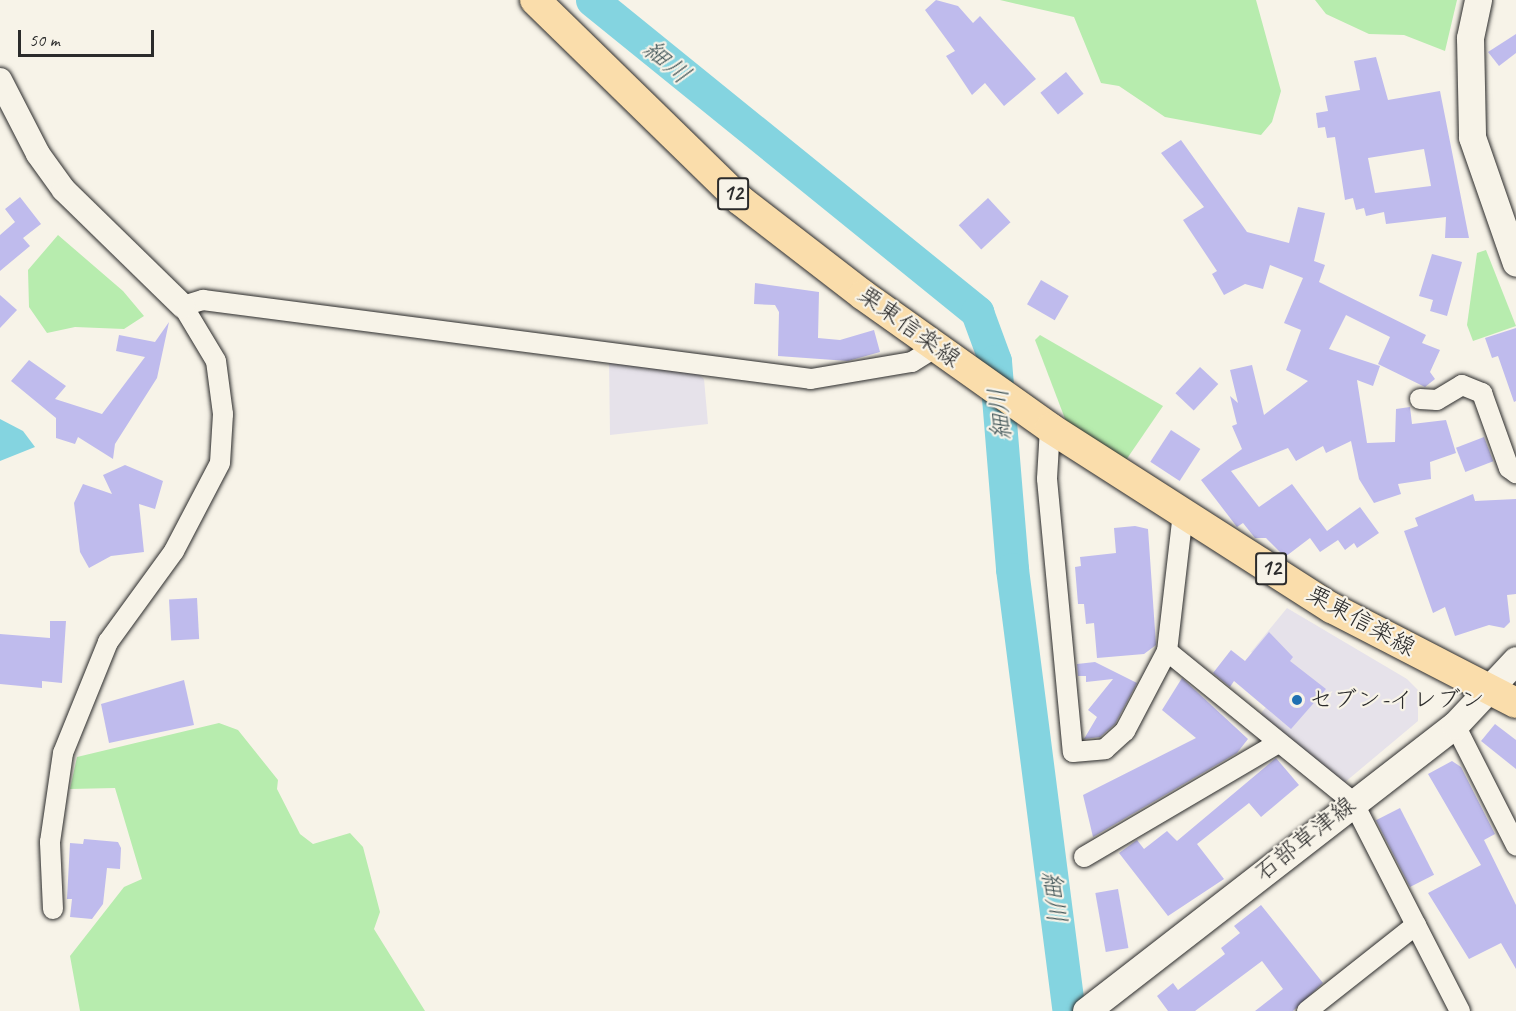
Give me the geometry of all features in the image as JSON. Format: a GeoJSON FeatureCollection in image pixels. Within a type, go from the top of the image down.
{"type":"FeatureCollection","features":[{"type":"Feature","properties":{"kind":"main road","name":"栗東信楽線"},"geometry":{"type":"LineString","coordinates":[[535,0],[740,200],[945,354],[1043,423],[1332,608],[1516,703]]}},
{"type":"Feature","properties":{"kind":"main road"},"geometry":{"type":"LineString","coordinates":[[1478,0],[1470,38],[1472,137],[1516,263]]}},
{"type":"Feature","properties":{"kind":"main road","name":"石部草津線"},"geometry":{"type":"LineString","coordinates":[[1092,1006],[1455,724],[1516,660]]}},
{"type":"Feature","properties":{"kind":"street"},"geometry":{"type":"LineString","coordinates":[[0,80],[38,154],[64,190],[183,306],[216,361],[223,414],[220,463],[174,551],[108,642],[68,742],[50,842],[53,909]]}},
{"type":"Feature","properties":{"kind":"street"},"geometry":{"type":"LineString","coordinates":[[183,306],[223,303],[811,379],[912,362],[945,354]]}},
{"type":"Feature","properties":{"kind":"street"},"geometry":{"type":"LineString","coordinates":[[1420,399],[1437,400],[1462,385],[1482,393],[1509,468],[1516,473]]}},
{"type":"Feature","properties":{"kind":"street"},"geometry":{"type":"LineString","coordinates":[[1043,423],[1074,752],[1104,749],[1125,731],[1167,651],[1183,513]]}},
{"type":"Feature","properties":{"kind":"street"},"geometry":{"type":"LineString","coordinates":[[1167,651],[1353,802],[1460,1011]]}},
{"type":"Feature","properties":{"kind":"street"},"geometry":{"type":"LineString","coordinates":[[1455,724],[1516,845]]}},
{"type":"Feature","properties":{"kind":"street"},"geometry":{"type":"LineString","coordinates":[[1084,857],[1278,743]]}},
{"type":"Feature","properties":{"kind":"street"},"geometry":{"type":"LineString","coordinates":[[1307,1011],[1416,925]]}},
{"type":"Feature","properties":{"kind":"shaded area"},"geometry":{"type":"Polygon","coordinates":[[[609,361],[698,374],[704,379],[708,424],[610,435],[609,361]]]}},
{"type":"Feature","properties":{"kind":"shaded area"},"geometry":{"type":"Polygon","coordinates":[[[1287,608],[1407,679],[1418,690],[1418,721],[1344,783],[1259,716],[1288,679],[1251,652],[1287,608]]]}},
{"type":"Feature","properties":{"kind":"green space"},"geometry":{"type":"Polygon","coordinates":[[[1000,0],[1256,0],[1281,91],[1272,122],[1261,135],[1165,117],[1119,86],[1101,83],[1074,17],[1000,0]]]}},
{"type":"Feature","properties":{"kind":"green space"},"geometry":{"type":"Polygon","coordinates":[[[1315,0],[1457,0],[1445,51],[1404,35],[1369,34],[1326,14],[1315,0]]]}},
{"type":"Feature","properties":{"kind":"green space"},"geometry":{"type":"Polygon","coordinates":[[[58,235],[123,291],[144,316],[124,329],[75,327],[47,333],[29,307],[28,270],[58,235]]]}},
{"type":"Feature","properties":{"kind":"green space"},"geometry":{"type":"Polygon","coordinates":[[[1486,250],[1516,326],[1473,341],[1467,325],[1477,253],[1486,250]]]}},
{"type":"Feature","properties":{"kind":"green space"},"geometry":{"type":"Polygon","coordinates":[[[1040,335],[1163,406],[1124,463],[1067,424],[1035,340],[1040,335]]]}},
{"type":"Feature","properties":{"kind":"green space"},"geometry":{"type":"Polygon","coordinates":[[[219,723],[238,730],[278,780],[277,789],[300,834],[313,844],[350,833],[363,847],[380,912],[374,929],[425,1011],[80,1011],[70,956],[124,887],[142,879],[115,788],[70,789],[77,757],[219,723]]]}},
{"type":"Feature","properties":{"kind":"water"},"geometry":{"type":"Polygon","coordinates":[[[0,419],[23,431],[35,447],[0,461],[0,419]]]}},
{"type":"Feature","properties":{"kind":"building"},"geometry":{"type":"Polygon","coordinates":[[[936,0],[958,6],[973,23],[980,16],[1036,79],[1004,106],[985,83],[972,95],[946,56],[955,51],[925,10],[936,0]]]}},
{"type":"Feature","properties":{"kind":"building"},"geometry":{"type":"Polygon","coordinates":[[[1516,34],[1516,53],[1499,66],[1488,52],[1516,34]]]}},
{"type":"Feature","properties":{"kind":"building"},"geometry":{"type":"Polygon","coordinates":[[[1376,57],[1388,100],[1440,91],[1469,238],[1445,238],[1446,217],[1386,224],[1384,212],[1366,216],[1364,208],[1356,210],[1353,198],[1345,200],[1335,137],[1327,138],[1325,127],[1318,128],[1316,113],[1328,111],[1325,96],[1360,90],[1354,61],[1376,57]],[[1424,149],[1368,158],[1375,193],[1431,186],[1424,149]]]}},
{"type":"Feature","properties":{"kind":"building"},"geometry":{"type":"Polygon","coordinates":[[[1066,72],[1084,94],[1058,115],[1040,93],[1066,72]]]}},
{"type":"Feature","properties":{"kind":"building"},"geometry":{"type":"Polygon","coordinates":[[[1181,140],[1247,232],[1289,243],[1298,207],[1325,213],[1314,261],[1325,265],[1319,282],[1426,335],[1422,343],[1440,350],[1430,372],[1435,379],[1425,387],[1378,364],[1390,337],[1346,315],[1329,349],[1380,366],[1373,386],[1357,380],[1367,443],[1395,442],[1396,409],[1410,407],[1412,424],[1446,420],[1456,453],[1430,462],[1431,479],[1398,484],[1401,494],[1374,503],[1359,479],[1351,441],[1326,453],[1323,446],[1296,461],[1288,448],[1231,471],[1259,507],[1292,484],[1327,531],[1360,507],[1379,533],[1357,548],[1354,543],[1345,550],[1338,540],[1320,552],[1310,538],[1285,557],[1266,538],[1255,538],[1243,523],[1237,527],[1201,480],[1242,449],[1232,426],[1237,424],[1230,396],[1238,403],[1230,370],[1252,365],[1264,415],[1308,381],[1286,370],[1301,330],[1284,323],[1303,278],[1270,265],[1263,289],[1245,284],[1224,295],[1212,274],[1217,271],[1183,220],[1204,207],[1161,153],[1181,140]]]}},
{"type":"Feature","properties":{"kind":"building"},"geometry":{"type":"Polygon","coordinates":[[[20,197],[41,224],[23,238],[30,246],[0,271],[0,235],[15,222],[5,209],[20,197]]]}},
{"type":"Feature","properties":{"kind":"building"},"geometry":{"type":"Polygon","coordinates":[[[988,198],[1011,222],[981,249],[959,225],[988,198]]]}},
{"type":"Feature","properties":{"kind":"building"},"geometry":{"type":"Polygon","coordinates":[[[1432,254],[1462,262],[1447,316],[1430,311],[1433,300],[1419,296],[1432,254]]]}},
{"type":"Feature","properties":{"kind":"building"},"geometry":{"type":"Polygon","coordinates":[[[1041,280],[1069,296],[1055,320],[1027,304],[1041,280]]]}},
{"type":"Feature","properties":{"kind":"building"},"geometry":{"type":"Polygon","coordinates":[[[755,283],[819,292],[818,338],[840,340],[874,330],[880,352],[848,361],[778,356],[779,312],[775,305],[754,304],[755,283]]]}},
{"type":"Feature","properties":{"kind":"building"},"geometry":{"type":"Polygon","coordinates":[[[0,295],[17,310],[0,328],[0,295]]]}},
{"type":"Feature","properties":{"kind":"building"},"geometry":{"type":"Polygon","coordinates":[[[169,322],[157,378],[115,444],[113,459],[78,437],[75,444],[56,438],[56,418],[11,381],[29,360],[66,386],[55,399],[102,414],[145,357],[116,351],[119,335],[155,342],[169,322]]]}},
{"type":"Feature","properties":{"kind":"building"},"geometry":{"type":"Polygon","coordinates":[[[1516,328],[1516,401],[1514,402],[1498,356],[1492,358],[1485,338],[1516,328]]]}},
{"type":"Feature","properties":{"kind":"building"},"geometry":{"type":"Polygon","coordinates":[[[1200,367],[1218,384],[1194,410],[1175,393],[1200,367]]]}},
{"type":"Feature","properties":{"kind":"building"},"geometry":{"type":"Polygon","coordinates":[[[1171,430],[1200,449],[1180,481],[1150,462],[1171,430]]]}},
{"type":"Feature","properties":{"kind":"building"},"geometry":{"type":"Polygon","coordinates":[[[1484,437],[1493,461],[1465,472],[1456,448],[1484,437]]]}},
{"type":"Feature","properties":{"kind":"building"},"geometry":{"type":"Polygon","coordinates":[[[125,465],[163,481],[155,509],[139,504],[144,552],[111,556],[89,568],[80,552],[74,503],[83,484],[112,494],[103,475],[125,465]]]}},
{"type":"Feature","properties":{"kind":"building"},"geometry":{"type":"Polygon","coordinates":[[[1473,494],[1475,501],[1516,499],[1516,594],[1507,595],[1510,622],[1504,628],[1489,625],[1455,636],[1445,607],[1433,613],[1404,531],[1418,526],[1415,518],[1473,494]]]}},
{"type":"Feature","properties":{"kind":"building"},"geometry":{"type":"Polygon","coordinates":[[[1135,526],[1148,529],[1156,645],[1144,654],[1097,658],[1094,623],[1086,624],[1084,604],[1078,604],[1075,567],[1081,566],[1080,557],[1116,553],[1114,528],[1135,526]]]}},
{"type":"Feature","properties":{"kind":"building"},"geometry":{"type":"Polygon","coordinates":[[[197,598],[199,639],[171,640],[169,599],[197,598]]]}},
{"type":"Feature","properties":{"kind":"building"},"geometry":{"type":"Polygon","coordinates":[[[50,621],[66,621],[62,683],[42,681],[42,688],[0,684],[0,634],[50,638],[50,621]]]}},
{"type":"Feature","properties":{"kind":"building"},"geometry":{"type":"Polygon","coordinates":[[[1269,632],[1293,657],[1290,661],[1326,689],[1291,729],[1234,681],[1230,687],[1213,673],[1231,650],[1245,661],[1269,632]]]}},
{"type":"Feature","properties":{"kind":"building"},"geometry":{"type":"Polygon","coordinates":[[[1095,662],[1137,683],[1115,724],[1100,737],[1084,739],[1097,717],[1088,710],[1113,679],[1086,682],[1086,676],[1078,676],[1077,664],[1095,662]]]}},
{"type":"Feature","properties":{"kind":"building"},"geometry":{"type":"Polygon","coordinates":[[[1182,678],[1248,739],[1237,753],[1093,837],[1083,795],[1196,738],[1162,710],[1182,678]]]}},
{"type":"Feature","properties":{"kind":"building"},"geometry":{"type":"Polygon","coordinates":[[[184,680],[194,725],[109,743],[101,704],[184,680]]]}},
{"type":"Feature","properties":{"kind":"building"},"geometry":{"type":"Polygon","coordinates":[[[1495,724],[1516,740],[1516,769],[1481,741],[1495,724]]]}},
{"type":"Feature","properties":{"kind":"building"},"geometry":{"type":"Polygon","coordinates":[[[1276,758],[1299,785],[1261,817],[1249,803],[1197,844],[1224,879],[1168,916],[1119,853],[1137,840],[1144,849],[1167,831],[1177,841],[1276,758]]]}},
{"type":"Feature","properties":{"kind":"building"},"geometry":{"type":"Polygon","coordinates":[[[1452,761],[1461,767],[1495,834],[1484,840],[1516,905],[1516,969],[1501,943],[1469,959],[1428,893],[1481,865],[1428,774],[1452,761]]]}},
{"type":"Feature","properties":{"kind":"building"},"geometry":{"type":"Polygon","coordinates":[[[1400,808],[1434,875],[1410,887],[1376,820],[1400,808]]]}},
{"type":"Feature","properties":{"kind":"building"},"geometry":{"type":"Polygon","coordinates":[[[84,839],[118,842],[121,848],[120,869],[107,868],[103,904],[92,919],[70,917],[72,899],[67,899],[70,843],[83,844],[84,839]]]}},
{"type":"Feature","properties":{"kind":"building"},"geometry":{"type":"Polygon","coordinates":[[[1118,889],[1128,948],[1106,952],[1095,893],[1118,889]]]}},
{"type":"Feature","properties":{"kind":"building"},"geometry":{"type":"Polygon","coordinates":[[[1261,905],[1323,983],[1293,1011],[1255,1011],[1283,989],[1262,961],[1195,1011],[1168,1011],[1157,996],[1173,983],[1178,990],[1225,954],[1221,948],[1240,933],[1234,926],[1261,905]]]}},
{"type":"Feature","properties":{"kind":"waterway","name":"細川"},"geometry":{"type":"LineString","coordinates":[[592,0],[977,312],[995,361],[1012,569],[1069,1011]]}},
{"type":"Feature","properties":{"kind":"place","name":"セブン-イレブン"},"geometry":{"type":"Point","coordinates":[1297,700]}}]}
